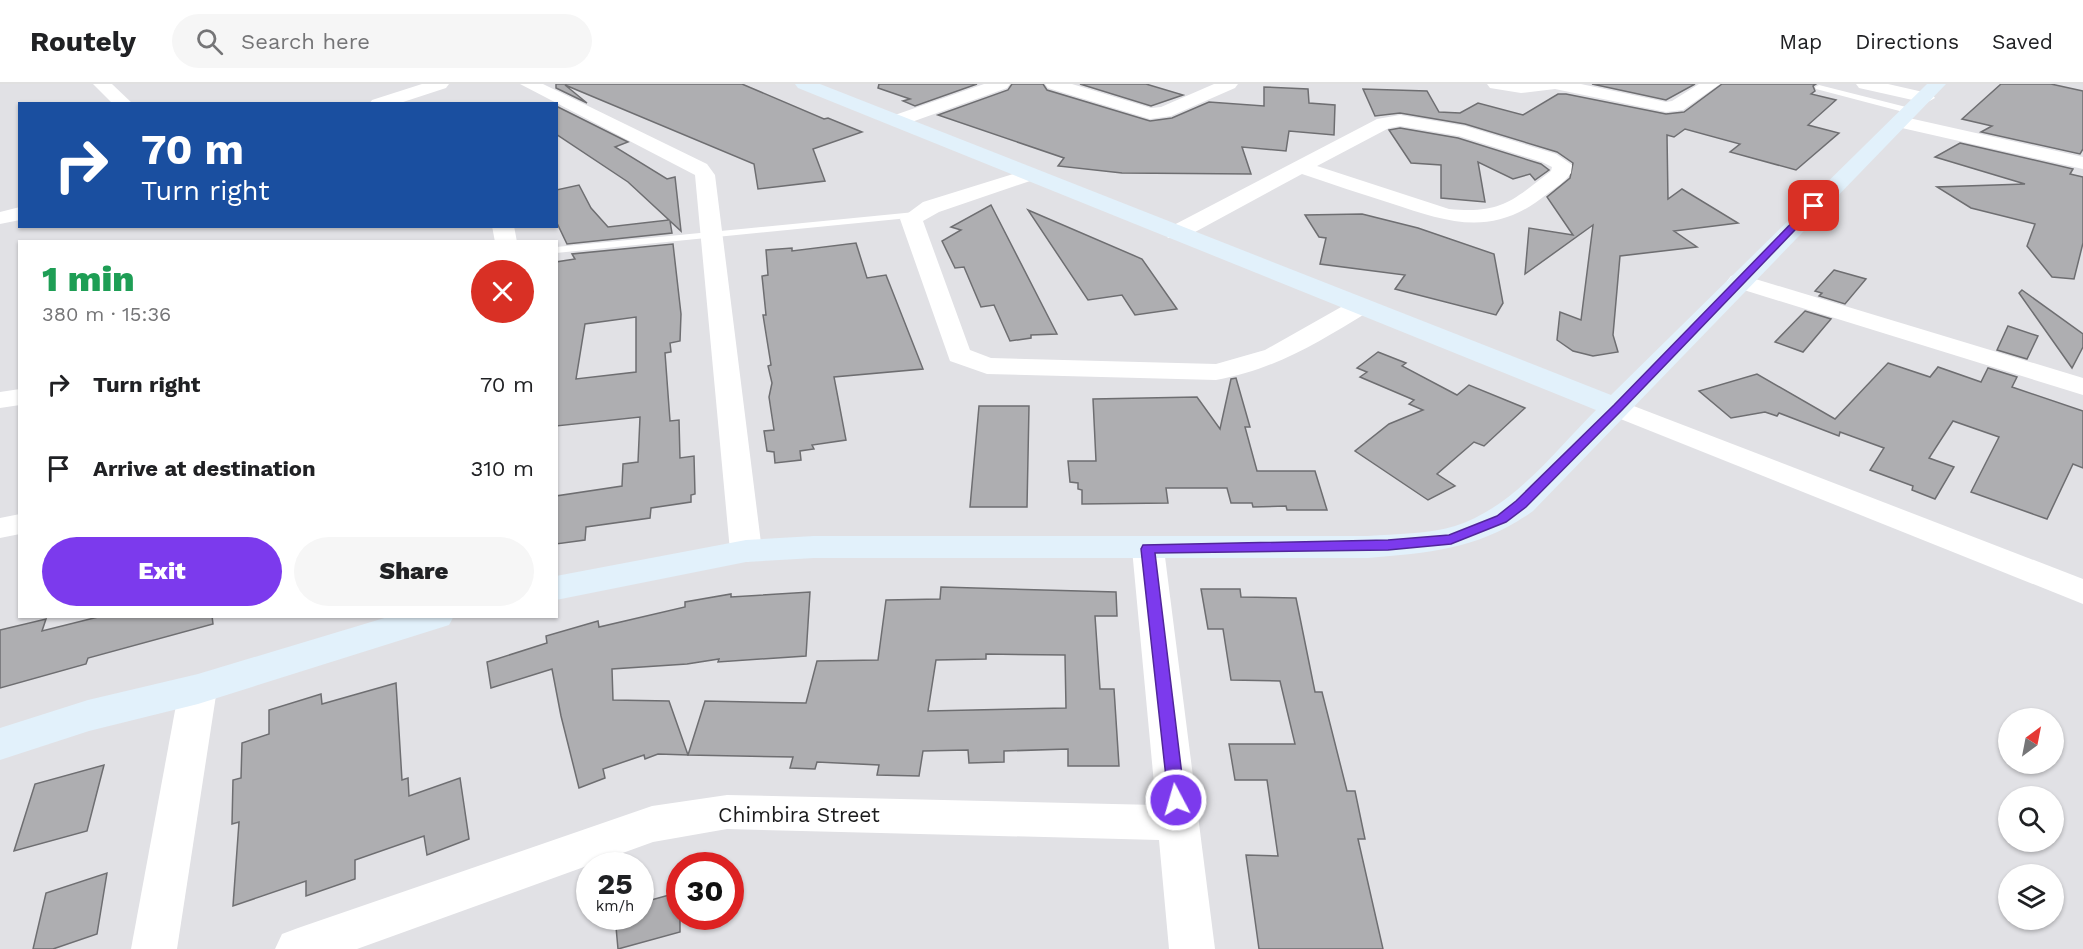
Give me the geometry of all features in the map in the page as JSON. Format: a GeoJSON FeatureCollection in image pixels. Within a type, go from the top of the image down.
{"type":"FeatureCollection","features":[{"type":"Feature","properties":{"kind":"street"},"geometry":{"type":"LineString","coordinates":[[102,84],[122,102]]}},
{"type":"Feature","properties":{"kind":"street"},"geometry":{"type":"LineString","coordinates":[[384,102],[440,84]]}},
{"type":"Feature","properties":{"kind":"street"},"geometry":{"type":"LineString","coordinates":[[529,84],[700,168],[707,183],[746,551]]}},
{"type":"Feature","properties":{"kind":"street"},"geometry":{"type":"LineString","coordinates":[[804,84],[899,120],[1029,175],[1359,307],[2083,592]]}},
{"type":"Feature","properties":{"kind":"street"},"geometry":{"type":"LineString","coordinates":[[899,120],[1001,84]]}},
{"type":"Feature","properties":{"kind":"street"},"geometry":{"type":"LineString","coordinates":[[1054,84],[1150,114],[1165,112],[1228,84]]}},
{"type":"Feature","properties":{"kind":"street"},"geometry":{"type":"LineString","coordinates":[[1496,84],[1521,88],[1555,84],[1666,107],[1677,106],[1711,84]]}},
{"type":"Feature","properties":{"kind":"street"},"geometry":{"type":"LineString","coordinates":[[1865,84],[2083,163]]}},
{"type":"Feature","properties":{"kind":"street"},"geometry":{"type":"LineString","coordinates":[[558,588],[746,551],[814,547],[1148,549],[1368,547],[1451,540],[1482,529],[1521,504],[1618,408],[1739,281],[1919,104]]}},
{"type":"Feature","properties":{"kind":"street"},"geometry":{"type":"LineString","coordinates":[[1176,233],[1300,167],[1395,119],[1430,124],[1549,158],[1563,165],[1562,173],[1512,212],[1470,218],[1447,214],[1300,167]]}},
{"type":"Feature","properties":{"kind":"street"},"geometry":{"type":"LineString","coordinates":[[1029,175],[930,207],[911,219],[959,355],[987,366],[1216,372],[1247,368],[1280,354],[1359,307]]}},
{"type":"Feature","properties":{"kind":"street"},"geometry":{"type":"LineString","coordinates":[[0,218],[18,214]]}},
{"type":"Feature","properties":{"kind":"street"},"geometry":{"type":"LineString","coordinates":[[1739,281],[2083,387]]}},
{"type":"Feature","properties":{"kind":"street"},"geometry":{"type":"LineString","coordinates":[[0,400],[18,397]]}},
{"type":"Feature","properties":{"kind":"street"},"geometry":{"type":"LineString","coordinates":[[0,528],[18,524]]}},
{"type":"Feature","properties":{"kind":"street"},"geometry":{"type":"LineString","coordinates":[[1148,549],[1192,949]]}},
{"type":"Feature","properties":{"kind":"street"},"geometry":{"type":"LineString","coordinates":[[0,744],[88,716],[198,689],[429,618]]}},
{"type":"Feature","properties":{"kind":"street"},"geometry":{"type":"LineString","coordinates":[[154,949],[198,689]]}},
{"type":"Feature","properties":{"kind":"street","name":"Chimbira Street"},"geometry":{"type":"LineString","coordinates":[[298,949],[652,824],[727,812],[1178,823]]}},
{"type":"Feature","properties":{"kind":"lane"},"geometry":{"type":"LineString","coordinates":[[1843,84],[1822,88],[1919,104]]}},
{"type":"Feature","properties":{"kind":"lane"},"geometry":{"type":"LineString","coordinates":[[558,250],[915,215]]}},
{"type":"Feature","properties":{"kind":"building"},"geometry":{"type":"Polygon","coordinates":[[[556,84],[742,84],[824,119],[828,118],[862,132],[813,149],[825,181],[758,189],[754,164],[565,85],[587,103],[556,88],[556,84]]]}},
{"type":"Feature","properties":{"kind":"building"},"geometry":{"type":"Polygon","coordinates":[[[879,84],[977,84],[915,106],[903,101],[910,99],[878,88],[879,84]]]}},
{"type":"Feature","properties":{"kind":"building"},"geometry":{"type":"Polygon","coordinates":[[[1012,84],[1043,84],[1047,90],[1150,121],[1172,118],[1209,102],[1264,106],[1264,87],[1308,89],[1309,103],[1335,105],[1334,135],[1289,131],[1286,151],[1242,147],[1251,174],[1122,173],[1058,166],[1064,158],[938,115],[1008,90],[1012,84]]]}},
{"type":"Feature","properties":{"kind":"building"},"geometry":{"type":"Polygon","coordinates":[[[1080,84],[1146,84],[1183,95],[1151,106],[1080,84]]]}},
{"type":"Feature","properties":{"kind":"building"},"geometry":{"type":"Polygon","coordinates":[[[1592,84],[1695,84],[1666,100],[1592,84]]]}},
{"type":"Feature","properties":{"kind":"building"},"geometry":{"type":"Polygon","coordinates":[[[1722,84],[1816,84],[1813,86],[1815,91],[1811,94],[1836,100],[1808,125],[1839,133],[1796,170],[1730,152],[1740,144],[1685,129],[1674,137],[1667,135],[1668,199],[1682,189],[1738,223],[1674,231],[1697,247],[1620,256],[1613,335],[1618,352],[1593,356],[1573,351],[1557,340],[1560,312],[1581,320],[1593,225],[1525,274],[1529,228],[1573,235],[1547,197],[1570,178],[1573,163],[1557,152],[1465,124],[1400,113],[1375,116],[1363,89],[1427,91],[1439,112],[1460,113],[1478,103],[1523,115],[1558,94],[1566,94],[1666,114],[1684,112],[1722,84]]]}},
{"type":"Feature","properties":{"kind":"building"},"geometry":{"type":"Polygon","coordinates":[[[2001,84],[2051,84],[2083,91],[2083,149],[2080,154],[1981,132],[1992,126],[1962,119],[2001,84]]]}},
{"type":"Feature","properties":{"kind":"building"},"geometry":{"type":"Polygon","coordinates":[[[558,107],[628,142],[615,147],[667,179],[675,177],[681,231],[670,221],[672,233],[567,244],[558,225],[558,190],[579,185],[591,208],[608,227],[669,220],[628,182],[558,135],[558,107]]]}},
{"type":"Feature","properties":{"kind":"building"},"geometry":{"type":"Polygon","coordinates":[[[1400,128],[1458,138],[1541,164],[1549,170],[1535,180],[1530,174],[1513,179],[1478,162],[1485,202],[1441,198],[1441,165],[1411,163],[1389,130],[1400,128]]]}},
{"type":"Feature","properties":{"kind":"building"},"geometry":{"type":"Polygon","coordinates":[[[1960,143],[2073,169],[2070,174],[2083,177],[2083,243],[2074,279],[2052,277],[2027,246],[2035,224],[1971,208],[1937,187],[2025,184],[1935,157],[1960,143]]]}},
{"type":"Feature","properties":{"kind":"building"},"geometry":{"type":"Polygon","coordinates":[[[991,205],[1057,334],[1031,335],[1031,338],[1010,341],[994,305],[981,307],[964,267],[955,268],[942,241],[961,230],[951,227],[991,205]]]}},
{"type":"Feature","properties":{"kind":"building"},"geometry":{"type":"Polygon","coordinates":[[[1028,210],[1142,259],[1177,309],[1135,315],[1122,295],[1088,300],[1028,210]]]}},
{"type":"Feature","properties":{"kind":"building"},"geometry":{"type":"Polygon","coordinates":[[[1362,214],[1418,228],[1494,254],[1503,303],[1496,315],[1395,289],[1405,275],[1320,264],[1326,238],[1319,237],[1305,215],[1362,214]]]}},
{"type":"Feature","properties":{"kind":"building"},"geometry":{"type":"Polygon","coordinates":[[[856,243],[867,278],[886,275],[923,369],[834,377],[846,440],[812,445],[814,449],[800,451],[801,460],[775,463],[774,452],[767,451],[764,431],[774,430],[769,397],[772,383],[768,366],[771,365],[763,315],[766,315],[762,276],[768,275],[766,250],[792,248],[792,251],[856,243]]]}},
{"type":"Feature","properties":{"kind":"building"},"geometry":{"type":"Polygon","coordinates":[[[673,244],[681,314],[680,341],[670,343],[671,352],[665,353],[670,421],[679,420],[680,458],[694,456],[695,494],[691,495],[691,502],[651,508],[650,518],[586,527],[585,540],[558,544],[558,496],[622,486],[623,464],[638,462],[640,417],[558,426],[558,262],[575,259],[572,254],[673,244]],[[636,317],[585,324],[576,379],[636,372],[636,317]]]}},
{"type":"Feature","properties":{"kind":"building"},"geometry":{"type":"Polygon","coordinates":[[[1834,270],[1866,279],[1845,304],[1819,296],[1822,293],[1815,291],[1834,270]]]}},
{"type":"Feature","properties":{"kind":"building"},"geometry":{"type":"Polygon","coordinates":[[[2022,290],[2083,334],[2083,347],[2072,368],[2019,293],[2022,290]]]}},
{"type":"Feature","properties":{"kind":"building"},"geometry":{"type":"Polygon","coordinates":[[[1805,311],[1831,319],[1803,352],[1775,342],[1805,311]]]}},
{"type":"Feature","properties":{"kind":"building"},"geometry":{"type":"Polygon","coordinates":[[[2008,326],[2038,336],[2027,359],[1997,350],[2008,326]]]}},
{"type":"Feature","properties":{"kind":"building"},"geometry":{"type":"Polygon","coordinates":[[[1378,352],[1406,363],[1402,366],[1457,395],[1469,385],[1525,408],[1484,446],[1474,442],[1437,474],[1455,486],[1428,500],[1355,451],[1389,424],[1423,410],[1409,404],[1414,400],[1360,377],[1367,372],[1357,368],[1378,352]]]}},
{"type":"Feature","properties":{"kind":"building"},"geometry":{"type":"Polygon","coordinates":[[[1888,363],[1930,377],[1938,367],[1981,382],[1988,368],[2017,377],[2012,387],[2083,411],[2083,468],[2073,464],[2047,519],[1971,492],[1999,437],[1953,421],[1929,458],[1954,467],[1935,499],[1912,490],[1913,486],[1870,470],[1884,448],[1840,432],[1839,436],[1779,413],[1777,416],[1765,412],[1731,418],[1699,391],[1757,374],[1835,419],[1888,363]]]}},
{"type":"Feature","properties":{"kind":"building"},"geometry":{"type":"Polygon","coordinates":[[[1236,378],[1250,427],[1245,427],[1257,471],[1315,471],[1327,510],[1287,510],[1286,506],[1253,507],[1252,503],[1231,503],[1227,488],[1166,488],[1168,503],[1082,504],[1082,490],[1078,489],[1078,483],[1070,482],[1068,461],[1096,461],[1093,399],[1197,397],[1220,429],[1231,379],[1236,378]]]}},
{"type":"Feature","properties":{"kind":"building"},"geometry":{"type":"Polygon","coordinates":[[[979,406],[1029,406],[1027,507],[970,507],[979,406]]]}},
{"type":"Feature","properties":{"kind":"building"},"geometry":{"type":"Polygon","coordinates":[[[941,587],[1116,592],[1117,616],[1095,616],[1100,689],[1114,689],[1119,766],[1068,766],[1068,749],[1004,751],[1004,762],[969,763],[968,750],[923,751],[919,776],[877,775],[879,765],[817,762],[815,769],[790,768],[793,757],[688,755],[705,701],[806,703],[817,661],[878,660],[886,600],[940,599],[941,587]],[[986,654],[986,659],[936,660],[928,711],[1066,708],[1065,655],[986,654]]]}},
{"type":"Feature","properties":{"kind":"building"},"geometry":{"type":"Polygon","coordinates":[[[1201,589],[1240,589],[1241,597],[1296,598],[1315,692],[1322,692],[1347,791],[1355,791],[1365,839],[1358,839],[1383,949],[1259,949],[1246,855],[1278,856],[1267,780],[1235,780],[1229,744],[1295,744],[1280,681],[1231,680],[1223,629],[1208,629],[1201,589]]]}},
{"type":"Feature","properties":{"kind":"building"},"geometry":{"type":"Polygon","coordinates":[[[810,592],[806,656],[718,662],[719,659],[687,664],[612,669],[613,700],[669,701],[688,755],[658,754],[645,759],[644,755],[603,769],[605,778],[579,788],[552,669],[491,688],[487,662],[547,643],[546,636],[598,621],[599,627],[685,607],[685,602],[731,594],[731,597],[810,592]]]}},
{"type":"Feature","properties":{"kind":"building"},"geometry":{"type":"Polygon","coordinates":[[[94,618],[212,618],[213,624],[88,658],[86,664],[0,688],[0,630],[46,619],[42,631],[94,618]]]}},
{"type":"Feature","properties":{"kind":"building"},"geometry":{"type":"Polygon","coordinates":[[[396,683],[402,780],[408,778],[409,796],[460,778],[469,839],[427,855],[424,836],[355,860],[355,879],[306,896],[306,881],[233,906],[239,822],[232,824],[233,780],[241,778],[242,743],[269,734],[269,710],[321,694],[322,704],[396,683]]]}},
{"type":"Feature","properties":{"kind":"building"},"geometry":{"type":"Polygon","coordinates":[[[104,765],[87,831],[14,851],[35,784],[104,765]]]}},
{"type":"Feature","properties":{"kind":"building"},"geometry":{"type":"Polygon","coordinates":[[[107,873],[97,934],[53,949],[33,949],[46,893],[107,873]]]}},
{"type":"Feature","properties":{"kind":"building"},"geometry":{"type":"Polygon","coordinates":[[[666,896],[666,930],[680,930],[680,932],[618,949],[616,930],[654,930],[654,899],[666,896]]]}},
{"type":"Feature","properties":{"kind":"route"},"geometry":{"type":"LineString","coordinates":[[1176,800],[1148,549],[1368,547],[1451,540],[1502,519],[1521,504],[1618,408],[1814,206]]}}]}
